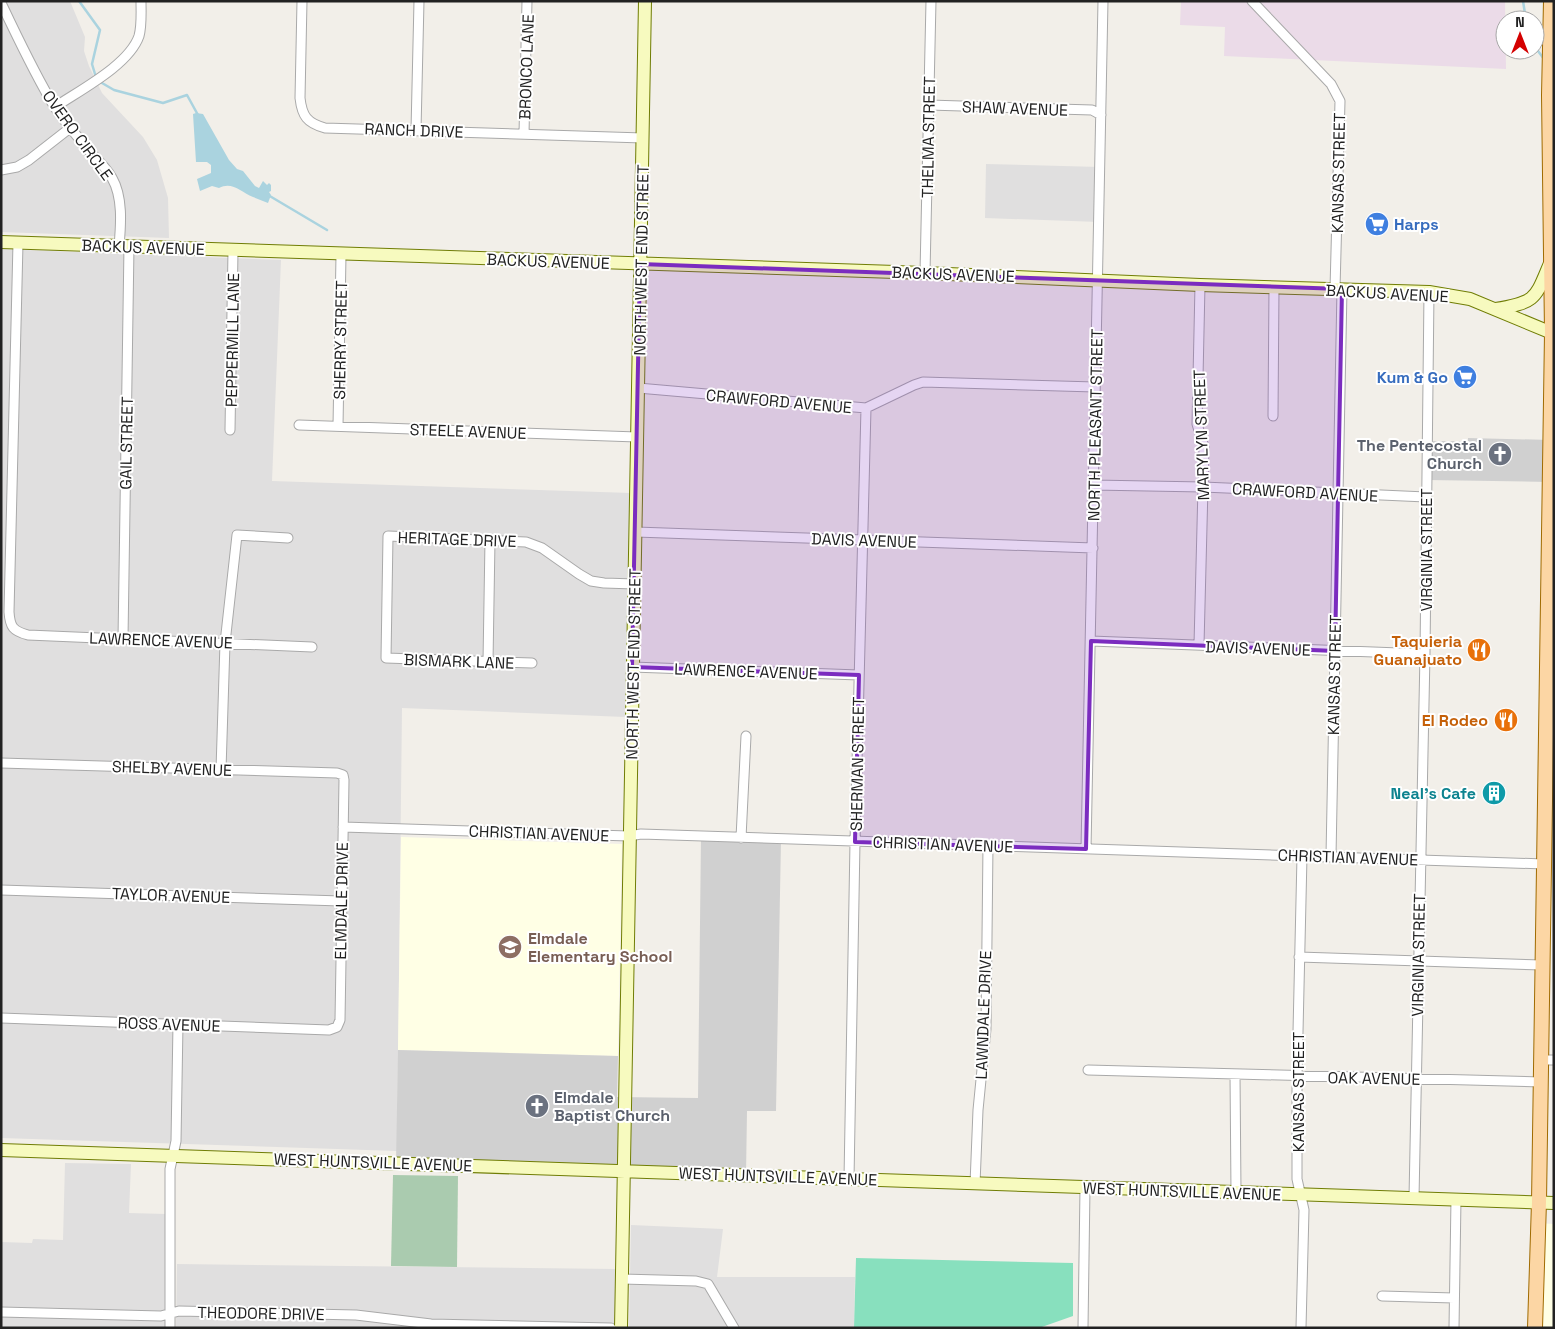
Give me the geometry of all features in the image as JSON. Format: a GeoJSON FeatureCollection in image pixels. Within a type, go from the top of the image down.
{"type":"FeatureCollection","features":[{"type":"Feature","properties":{"kind":"main road"},"geometry":{"type":"LineString","coordinates":[[1535,1328],[1541,1082],[1547,1060],[1542,964],[1553,334],[1549,95],[1551,1]]}},
{"type":"Feature","properties":{"kind":"street"},"geometry":{"type":"LineString","coordinates":[[55,107],[116,66],[127,56],[134,47],[139,35],[141,1]]}},
{"type":"Feature","properties":{"kind":"street","name":"RANCH DRIVE"},"geometry":{"type":"LineString","coordinates":[[302,1],[301,109],[307,119],[315,124],[325,128],[643,138]]}},
{"type":"Feature","properties":{"kind":"street"},"geometry":{"type":"LineString","coordinates":[[416,130],[418,1]]}},
{"type":"Feature","properties":{"kind":"street","name":"BRONCO LANE"},"geometry":{"type":"LineString","coordinates":[[524,134],[527,1]]}},
{"type":"Feature","properties":{"kind":"street","name":"NORTH WEST END STREET"},"geometry":{"type":"LineString","coordinates":[[621,1328],[645,1]]}},
{"type":"Feature","properties":{"kind":"street","name":"THELMA STREET"},"geometry":{"type":"LineString","coordinates":[[926,273],[931,1]]}},
{"type":"Feature","properties":{"kind":"street","name":"NORTH PLEASANT STREET"},"geometry":{"type":"LineString","coordinates":[[1086,849],[1092,642],[1093,485],[1103,1]]}},
{"type":"Feature","properties":{"kind":"street","name":"KANSAS STREET"},"geometry":{"type":"LineString","coordinates":[[1252,1],[1331,84],[1340,101],[1338,493],[1331,856]]}},
{"type":"Feature","properties":{"kind":"street","name":"OVERO CIRCLE"},"geometry":{"type":"LineString","coordinates":[[1,3],[33,70],[55,107],[113,179],[121,214],[124,246]]}},
{"type":"Feature","properties":{"kind":"street","name":"SHAW AVENUE"},"geometry":{"type":"LineString","coordinates":[[929,105],[1092,110],[1101,114]]}},
{"type":"Feature","properties":{"kind":"street"},"geometry":{"type":"LineString","coordinates":[[1,170],[17,167],[29,160],[70,128]]}},
{"type":"Feature","properties":{"kind":"street","name":"BACKUS AVENUE"},"geometry":{"type":"LineString","coordinates":[[1,242],[1429,292],[1470,299],[1553,334]]}},
{"type":"Feature","properties":{"kind":"street","name":"LAWRENCE AVENUE"},"geometry":{"type":"LineString","coordinates":[[18,243],[9,612],[13,628],[18,632],[28,635],[312,647]]}},
{"type":"Feature","properties":{"kind":"street","name":"GAIL STREET"},"geometry":{"type":"LineString","coordinates":[[123,639],[124,246]]}},
{"type":"Feature","properties":{"kind":"street","name":"PEPPERMILL LANE"},"geometry":{"type":"LineString","coordinates":[[230,430],[233,250]]}},
{"type":"Feature","properties":{"kind":"street","name":"SHERRY STREET"},"geometry":{"type":"LineString","coordinates":[[338,426],[341,254]]}},
{"type":"Feature","properties":{"kind":"street"},"geometry":{"type":"LineString","coordinates":[[1496,309],[1516,306],[1530,300],[1538,293],[1551,261]]}},
{"type":"Feature","properties":{"kind":"street","name":"MARYLYN STREET"},"geometry":{"type":"LineString","coordinates":[[1199,646],[1204,447],[1197,424],[1200,285]]}},
{"type":"Feature","properties":{"kind":"street"},"geometry":{"type":"LineString","coordinates":[[1273,416],[1274,287]]}},
{"type":"Feature","properties":{"kind":"street","name":"VIRGINIA STREET"},"geometry":{"type":"LineString","coordinates":[[1414,1198],[1425,654],[1429,292]]}},
{"type":"Feature","properties":{"kind":"street","name":"CRAWFORD AVENUE"},"geometry":{"type":"LineString","coordinates":[[638,388],[866,408],[923,382],[1095,387]]}},
{"type":"Feature","properties":{"kind":"street","name":"SHERMAN STREET"},"geometry":{"type":"LineString","coordinates":[[849,1179],[866,408]]}},
{"type":"Feature","properties":{"kind":"street","name":"STEELE AVENUE"},"geometry":{"type":"LineString","coordinates":[[299,424],[637,437]]}},
{"type":"Feature","properties":{"kind":"street","name":"CRAWFORD AVENUE"},"geometry":{"type":"LineString","coordinates":[[1093,485],[1203,487],[1426,497]]}},
{"type":"Feature","properties":{"kind":"street","name":"DAVIS AVENUE"},"geometry":{"type":"LineString","coordinates":[[636,532],[1093,548]]}},
{"type":"Feature","properties":{"kind":"street"},"geometry":{"type":"LineString","coordinates":[[221,770],[225,643],[237,535],[288,538]]}},
{"type":"Feature","properties":{"kind":"street","name":"HERITAGE DRIVE"},"geometry":{"type":"LineString","coordinates":[[386,658],[388,536],[526,542],[542,548],[591,581],[635,584]]}},
{"type":"Feature","properties":{"kind":"street"},"geometry":{"type":"LineString","coordinates":[[488,662],[490,540]]}},
{"type":"Feature","properties":{"kind":"street","name":"DAVIS AVENUE"},"geometry":{"type":"LineString","coordinates":[[1092,642],[1425,654]]}},
{"type":"Feature","properties":{"kind":"street","name":"BISMARK LANE"},"geometry":{"type":"LineString","coordinates":[[386,658],[532,663]]}},
{"type":"Feature","properties":{"kind":"street","name":"LAWRENCE AVENUE"},"geometry":{"type":"LineString","coordinates":[[632,667],[859,674]]}},
{"type":"Feature","properties":{"kind":"street"},"geometry":{"type":"LineString","coordinates":[[741,838],[746,736]]}},
{"type":"Feature","properties":{"kind":"street","name":"SHELBY AVENUE"},"geometry":{"type":"LineString","coordinates":[[1,762],[337,773],[343,775]]}},
{"type":"Feature","properties":{"kind":"street","name":"ELMDALE DRIVE"},"geometry":{"type":"LineString","coordinates":[[337,1027],[340,1020],[343,775]]}},
{"type":"Feature","properties":{"kind":"street","name":"CHRISTIAN AVENUE"},"geometry":{"type":"LineString","coordinates":[[342,827],[629,836],[641,834],[1544,864]]}},
{"type":"Feature","properties":{"kind":"street","name":"LAWNDALE DRIVE"},"geometry":{"type":"LineString","coordinates":[[975,1184],[978,1110],[986,1029],[988,845]]}},
{"type":"Feature","properties":{"kind":"street","name":"KANSAS STREET"},"geometry":{"type":"LineString","coordinates":[[1301,1328],[1304,1210],[1297,1179],[1297,1076],[1302,856]]}},
{"type":"Feature","properties":{"kind":"street","name":"TAYLOR AVENUE"},"geometry":{"type":"LineString","coordinates":[[1,890],[341,901]]}},
{"type":"Feature","properties":{"kind":"street"},"geometry":{"type":"LineString","coordinates":[[1299,957],[1542,964]]}},
{"type":"Feature","properties":{"kind":"street","name":"ROSS AVENUE"},"geometry":{"type":"LineString","coordinates":[[1,1018],[329,1030],[337,1027]]}},
{"type":"Feature","properties":{"kind":"street"},"geometry":{"type":"LineString","coordinates":[[170,1328],[170,1168],[176,1141],[178,1024]]}},
{"type":"Feature","properties":{"kind":"street","name":"OAK AVENUE"},"geometry":{"type":"LineString","coordinates":[[1088,1070],[1541,1082]]}},
{"type":"Feature","properties":{"kind":"street"},"geometry":{"type":"LineString","coordinates":[[1235,1074],[1236,1192]]}},
{"type":"Feature","properties":{"kind":"street","name":"WEST HUNTSVILLE AVENUE"},"geometry":{"type":"LineString","coordinates":[[1,1150],[1554,1203]]}},
{"type":"Feature","properties":{"kind":"street"},"geometry":{"type":"LineString","coordinates":[[1083,1328],[1086,1188]]}},
{"type":"Feature","properties":{"kind":"street"},"geometry":{"type":"LineString","coordinates":[[1454,1328],[1456,1199]]}},
{"type":"Feature","properties":{"kind":"street"},"geometry":{"type":"LineString","coordinates":[[622,1278],[696,1281],[708,1284],[734,1328]]}},
{"type":"Feature","properties":{"kind":"street"},"geometry":{"type":"LineString","coordinates":[[1382,1296],[1454,1298]]}},
{"type":"Feature","properties":{"kind":"street","name":"THEODORE DRIVE"},"geometry":{"type":"LineString","coordinates":[[1,1312],[161,1316],[179,1311],[356,1314],[431,1324],[611,1328]]}},
{"type":"Feature","properties":{"kind":"highlighted area"},"geometry":{"type":"Polygon","coordinates":[[[640,264],[1342,289],[1335,651],[1091,641],[1086,849],[855,842],[859,675],[632,667],[640,264]]]}},
{"type":"Feature","properties":{"kind":"shaded area"},"geometry":{"type":"Polygon","coordinates":[[[1,1],[70,1],[85,37],[84,51],[89,66],[102,93],[143,137],[157,160],[168,198],[169,238],[1,232],[1,1]]]}},
{"type":"Feature","properties":{"kind":"shaded area"},"geometry":{"type":"Polygon","coordinates":[[[1181,1],[1505,1],[1505,10],[1495,10],[1495,60],[1506,60],[1506,69],[1224,56],[1225,27],[1180,25],[1181,1]]]}},
{"type":"Feature","properties":{"kind":"shaded area"},"geometry":{"type":"Polygon","coordinates":[[[986,164],[1100,167],[1099,222],[985,218],[986,164]]]}},
{"type":"Feature","properties":{"kind":"shaded area"},"geometry":{"type":"Polygon","coordinates":[[[1,249],[281,260],[272,481],[631,493],[625,717],[402,708],[397,1151],[1,1138],[1,249]]]}},
{"type":"Feature","properties":{"kind":"shaded area"},"geometry":{"type":"Polygon","coordinates":[[[1468,438],[1551,440],[1550,482],[1427,480],[1427,441],[1468,441],[1468,438]]]}},
{"type":"Feature","properties":{"kind":"shaded area"},"geometry":{"type":"Polygon","coordinates":[[[701,836],[781,839],[776,1111],[747,1111],[746,1175],[396,1163],[398,1050],[618,1056],[617,1097],[698,1098],[701,836]]]}},
{"type":"Feature","properties":{"kind":"shaded area","name":"Elmdale Elementary School"},"geometry":{"type":"Polygon","coordinates":[[[401,837],[622,844],[618,1056],[398,1050],[401,837]]]}},
{"type":"Feature","properties":{"kind":"shaded area"},"geometry":{"type":"Polygon","coordinates":[[[65,1163],[131,1164],[129,1213],[166,1214],[165,1328],[1,1328],[1,1242],[32,1243],[33,1239],[63,1240],[65,1163]]]}},
{"type":"Feature","properties":{"kind":"shaded area"},"geometry":{"type":"Polygon","coordinates":[[[393,1175],[458,1176],[457,1267],[391,1266],[393,1175]]]}},
{"type":"Feature","properties":{"kind":"shaded area"},"geometry":{"type":"Polygon","coordinates":[[[1538,1223],[1554,1224],[1554,1328],[1535,1328],[1538,1223]]]}},
{"type":"Feature","properties":{"kind":"shaded area"},"geometry":{"type":"Polygon","coordinates":[[[631,1225],[723,1229],[717,1277],[855,1277],[854,1328],[629,1328],[631,1225]]]}},
{"type":"Feature","properties":{"kind":"shaded area"},"geometry":{"type":"Polygon","coordinates":[[[177,1264],[616,1269],[615,1328],[176,1328],[177,1264]]]}},
{"type":"Feature","properties":{"kind":"green space"},"geometry":{"type":"Polygon","coordinates":[[[856,1258],[1073,1263],[1073,1316],[1039,1328],[854,1328],[856,1258]]]}},
{"type":"Feature","properties":{"kind":"water"},"geometry":{"type":"Polygon","coordinates":[[[193,114],[203,114],[229,160],[237,169],[243,171],[255,186],[259,188],[263,181],[267,185],[269,183],[271,185],[271,191],[269,192],[271,195],[268,203],[232,186],[219,188],[212,186],[200,191],[197,179],[211,173],[211,165],[207,162],[196,162],[193,114]]]}},
{"type":"Feature","properties":{"kind":"waterway"},"geometry":{"type":"LineString","coordinates":[[79,1],[100,30],[92,64],[95,74]]}},
{"type":"Feature","properties":{"kind":"waterway"},"geometry":{"type":"LineString","coordinates":[[1523,1],[1524,10]]}},
{"type":"Feature","properties":{"kind":"waterway"},"geometry":{"type":"LineString","coordinates":[[102,83],[114,90],[163,103],[187,95],[198,115]]}},
{"type":"Feature","properties":{"kind":"waterway"},"geometry":{"type":"LineString","coordinates":[[268,195],[327,230]]}},
{"type":"Feature","properties":{"kind":"place","name":"Harps"},"geometry":{"type":"Point","coordinates":[1377,224]}},
{"type":"Feature","properties":{"kind":"place","name":"Kum & Go"},"geometry":{"type":"Point","coordinates":[1465,377]}},
{"type":"Feature","properties":{"kind":"place","name":"The Pentecostal Church"},"geometry":{"type":"Point","coordinates":[1500,454]}},
{"type":"Feature","properties":{"kind":"place","name":"Taquieria Guanajuato"},"geometry":{"type":"Point","coordinates":[1479,650]}},
{"type":"Feature","properties":{"kind":"place","name":"El Rodeo"},"geometry":{"type":"Point","coordinates":[1506,720]}},
{"type":"Feature","properties":{"kind":"place","name":"Neal's Cafe"},"geometry":{"type":"Point","coordinates":[1494,793]}},
{"type":"Feature","properties":{"kind":"place","name":"Elmdale Elementary School"},"geometry":{"type":"Point","coordinates":[510,947]}},
{"type":"Feature","properties":{"kind":"place","name":"Elmdale Baptist Church"},"geometry":{"type":"Point","coordinates":[537,1106]}}]}
